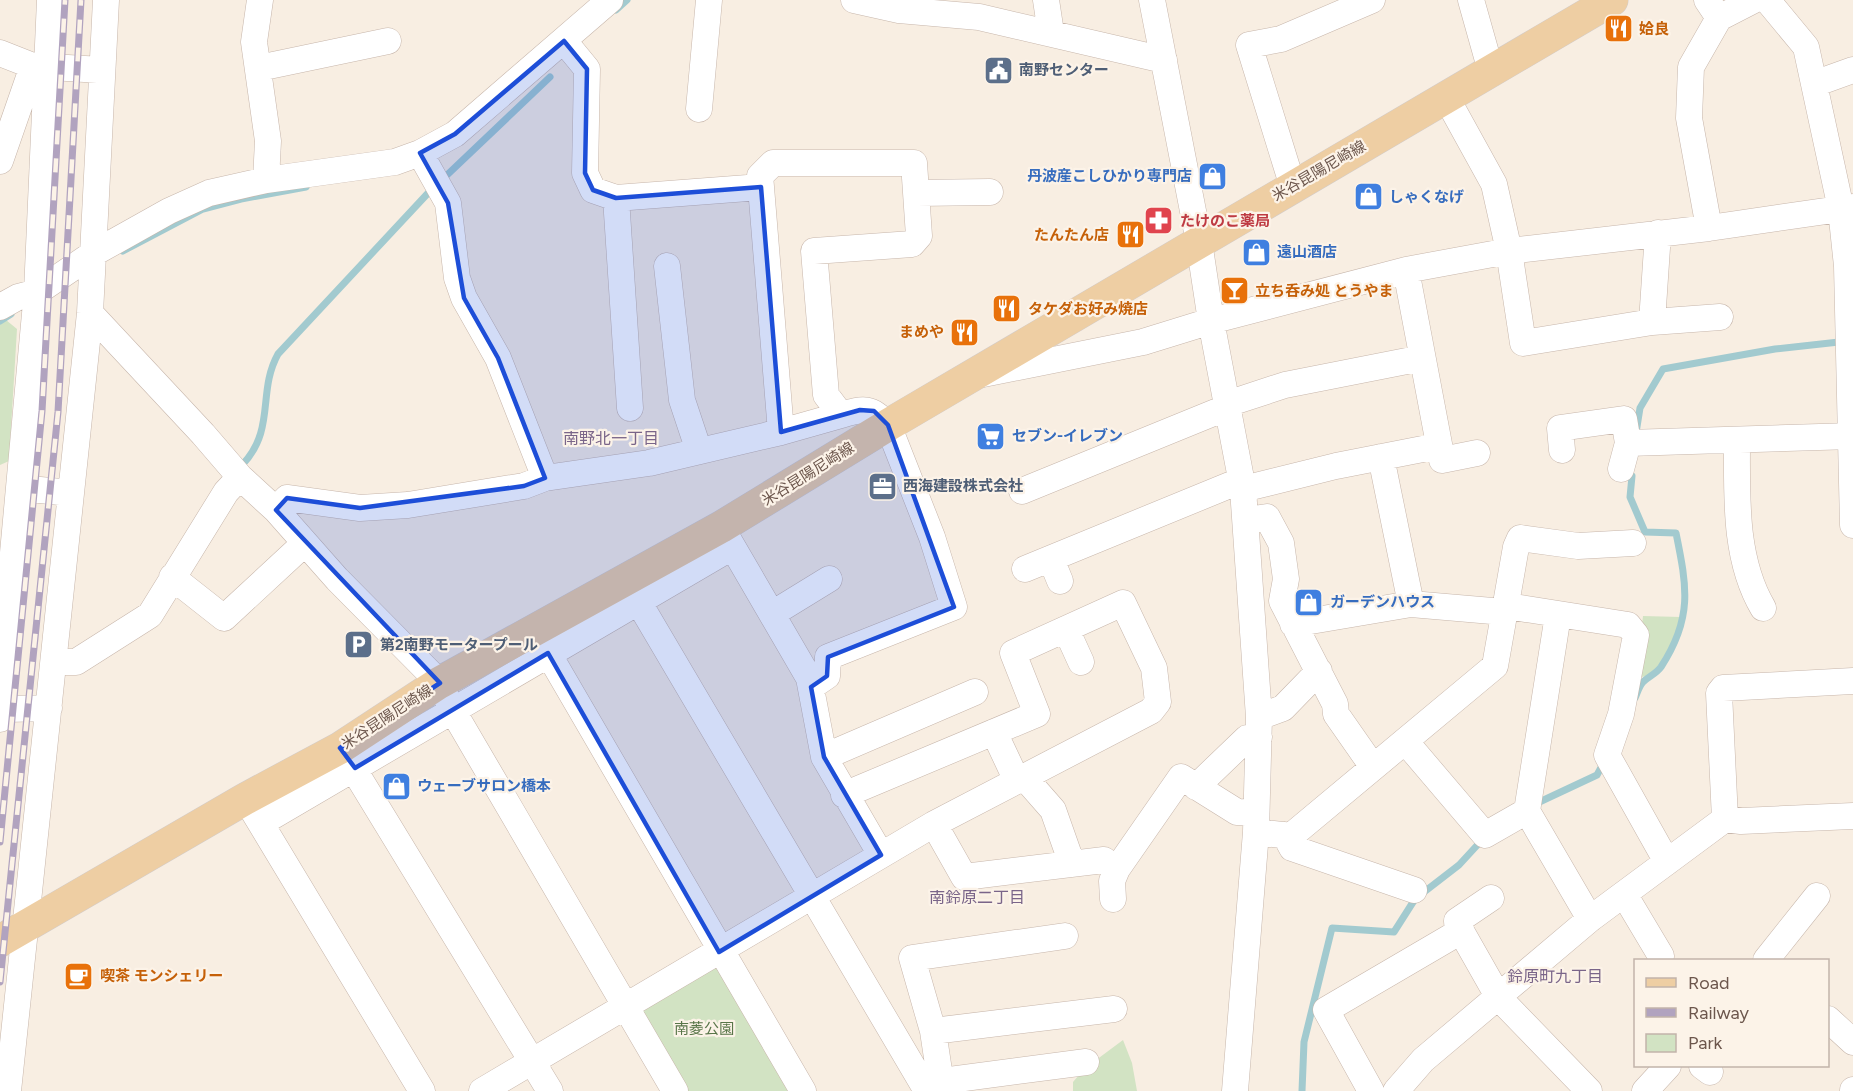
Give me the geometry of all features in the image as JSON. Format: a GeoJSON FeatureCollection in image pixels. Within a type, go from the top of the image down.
{"type":"FeatureCollection","features":[{"type":"Feature","properties":{"kind":"main road","name":"米谷昆陽尼崎線"},"geometry":{"type":"LineString","coordinates":[[13,934],[253,811],[347,758],[440,683],[632,589],[727,537],[888,425],[1612,0]]}},
{"type":"Feature","properties":{"kind":"street"},"geometry":{"type":"LineString","coordinates":[[0,694],[37,292],[40,65],[50,0]]}},
{"type":"Feature","properties":{"kind":"street"},"geometry":{"type":"LineString","coordinates":[[8,1091],[13,934],[49,708],[90,313],[105,0]]}},
{"type":"Feature","properties":{"kind":"street"},"geometry":{"type":"LineString","coordinates":[[260,0],[254,42],[260,68],[268,141],[266,180]]}},
{"type":"Feature","properties":{"kind":"street"},"geometry":{"type":"LineString","coordinates":[[0,307],[18,297],[37,292],[94,253],[169,211],[209,193],[266,180],[394,162],[420,153],[455,134],[610,0]]}},
{"type":"Feature","properties":{"kind":"street"},"geometry":{"type":"LineString","coordinates":[[694,96],[709,0]]}},
{"type":"Feature","properties":{"kind":"street"},"geometry":{"type":"LineString","coordinates":[[854,0],[899,10],[940,7],[1164,60]]}},
{"type":"Feature","properties":{"kind":"street"},"geometry":{"type":"LineString","coordinates":[[1046,0],[1051,33]]}},
{"type":"Feature","properties":{"kind":"street"},"geometry":{"type":"LineString","coordinates":[[1152,0],[1199,242],[1211,321],[1242,484],[1246,520],[1259,727],[1256,822],[1235,1091]]}},
{"type":"Feature","properties":{"kind":"street"},"geometry":{"type":"LineString","coordinates":[[1293,187],[1249,45],[1281,39],[1372,0]]}},
{"type":"Feature","properties":{"kind":"street"},"geometry":{"type":"LineString","coordinates":[[1471,0],[1491,71]]}},
{"type":"Feature","properties":{"kind":"street"},"geometry":{"type":"LineString","coordinates":[[1709,228],[1689,118],[1691,67],[1713,9],[1754,0]]}},
{"type":"Feature","properties":{"kind":"street"},"geometry":{"type":"LineString","coordinates":[[1767,0],[1806,47],[1847,208],[1850,266],[1853,525]]}},
{"type":"Feature","properties":{"kind":"street"},"geometry":{"type":"LineString","coordinates":[[260,68],[388,41]]}},
{"type":"Feature","properties":{"kind":"street"},"geometry":{"type":"LineString","coordinates":[[564,41],[587,69],[585,173],[593,190],[616,198],[761,187]]}},
{"type":"Feature","properties":{"kind":"street"},"geometry":{"type":"LineString","coordinates":[[0,53],[40,65],[102,70]]}},
{"type":"Feature","properties":{"kind":"street"},"geometry":{"type":"LineString","coordinates":[[0,161],[40,65]]}},
{"type":"Feature","properties":{"kind":"street"},"geometry":{"type":"LineString","coordinates":[[1814,84],[1853,70]]}},
{"type":"Feature","properties":{"kind":"street"},"geometry":{"type":"LineString","coordinates":[[1446,97],[1494,184],[1509,250],[1523,343],[1652,322],[1720,317]]}},
{"type":"Feature","properties":{"kind":"street"},"geometry":{"type":"LineString","coordinates":[[420,153],[448,203],[457,278],[464,298],[498,358],[544,478]]}},
{"type":"Feature","properties":{"kind":"street"},"geometry":{"type":"LineString","coordinates":[[781,432],[760,176],[773,163],[914,163],[919,236],[912,244],[814,251],[826,395],[841,416]]}},
{"type":"Feature","properties":{"kind":"street"},"geometry":{"type":"LineString","coordinates":[[917,193],[990,192]]}},
{"type":"Feature","properties":{"kind":"street"},"geometry":{"type":"LineString","coordinates":[[616,198],[630,408]]}},
{"type":"Feature","properties":{"kind":"street"},"geometry":{"type":"LineString","coordinates":[[970,377],[1143,342],[1211,321],[1406,270],[1509,250],[1709,228],[1847,208]]}},
{"type":"Feature","properties":{"kind":"street"},"geometry":{"type":"LineString","coordinates":[[1652,322],[1658,233]]}},
{"type":"Feature","properties":{"kind":"street"},"geometry":{"type":"LineString","coordinates":[[667,266],[682,400],[699,451]]}},
{"type":"Feature","properties":{"kind":"street"},"geometry":{"type":"LineString","coordinates":[[1406,270],[1442,460],[1477,453]]}},
{"type":"Feature","properties":{"kind":"street"},"geometry":{"type":"LineString","coordinates":[[90,313],[240,477],[276,510],[337,579],[440,683],[453,711],[675,1091]]}},
{"type":"Feature","properties":{"kind":"street"},"geometry":{"type":"LineString","coordinates":[[1022,490],[1055,487],[1132,457],[1227,405],[1285,385],[1422,358]]}},
{"type":"Feature","properties":{"kind":"street"},"geometry":{"type":"LineString","coordinates":[[276,510],[287,498],[360,508],[408,505],[477,494],[524,486],[544,478],[620,468],[699,451],[781,432],[860,410],[874,411],[888,425],[932,537],[954,607],[828,657],[827,675],[811,687]]}},
{"type":"Feature","properties":{"kind":"street"},"geometry":{"type":"LineString","coordinates":[[1562,450],[1560,428],[1624,419],[1628,443],[1621,469]]}},
{"type":"Feature","properties":{"kind":"street"},"geometry":{"type":"LineString","coordinates":[[1628,443],[1851,436]]}},
{"type":"Feature","properties":{"kind":"street"},"geometry":{"type":"LineString","coordinates":[[1737,441],[1737,517],[1752,590],[1763,608]]}},
{"type":"Feature","properties":{"kind":"street"},"geometry":{"type":"LineString","coordinates":[[1025,569],[1056,570],[1124,541],[1242,484],[1438,446]]}},
{"type":"Feature","properties":{"kind":"street"},"geometry":{"type":"LineString","coordinates":[[1381,457],[1412,604]]}},
{"type":"Feature","properties":{"kind":"street"},"geometry":{"type":"LineString","coordinates":[[54,662],[76,662],[150,615],[226,492],[240,477]]}},
{"type":"Feature","properties":{"kind":"street"},"geometry":{"type":"LineString","coordinates":[[19,488],[71,493]]}},
{"type":"Feature","properties":{"kind":"street"},"geometry":{"type":"LineString","coordinates":[[1246,520],[1267,517],[1281,543],[1286,591],[1282,601],[1319,670],[1335,704],[1336,714],[1373,767]]}},
{"type":"Feature","properties":{"kind":"street"},"geometry":{"type":"LineString","coordinates":[[727,537],[809,678],[824,757],[844,795],[882,855]]}},
{"type":"Feature","properties":{"kind":"street"},"geometry":{"type":"LineString","coordinates":[[1113,899],[1112,881],[1117,869],[1181,777],[1237,812],[1284,835],[1291,836],[1495,666],[1516,547],[1520,538],[1578,546],[1633,543]]}},
{"type":"Feature","properties":{"kind":"street"},"geometry":{"type":"LineString","coordinates":[[172,577],[224,618],[305,543]]}},
{"type":"Feature","properties":{"kind":"street"},"geometry":{"type":"LineString","coordinates":[[1250,579],[1261,578],[1284,563]]}},
{"type":"Feature","properties":{"kind":"street"},"geometry":{"type":"LineString","coordinates":[[772,614],[829,579]]}},
{"type":"Feature","properties":{"kind":"street"},"geometry":{"type":"LineString","coordinates":[[550,1091],[347,758],[453,711],[548,653],[632,589],[812,896],[937,1088]]}},
{"type":"Feature","properties":{"kind":"street"},"geometry":{"type":"LineString","coordinates":[[482,1091],[934,824],[1151,711],[1158,702],[1154,668],[1123,603],[1013,653],[1037,714],[844,795]]}},
{"type":"Feature","properties":{"kind":"street"},"geometry":{"type":"LineString","coordinates":[[1293,624],[1412,604],[1506,609],[1628,625],[1636,635],[1622,714],[1607,755],[1667,862]]}},
{"type":"Feature","properties":{"kind":"street"},"geometry":{"type":"LineString","coordinates":[[1558,615],[1527,811],[1590,919]]}},
{"type":"Feature","properties":{"kind":"street"},"geometry":{"type":"LineString","coordinates":[[1066,629],[1081,662]]}},
{"type":"Feature","properties":{"kind":"street"},"geometry":{"type":"LineString","coordinates":[[548,653],[719,952],[803,1091]]}},
{"type":"Feature","properties":{"kind":"street"},"geometry":{"type":"LineString","coordinates":[[1196,787],[1259,727],[1283,708],[1319,670]]}},
{"type":"Feature","properties":{"kind":"street"},"geometry":{"type":"LineString","coordinates":[[1725,819],[1719,693],[1723,688],[1853,681]]}},
{"type":"Feature","properties":{"kind":"street"},"geometry":{"type":"LineString","coordinates":[[824,757],[975,692]]}},
{"type":"Feature","properties":{"kind":"street"},"geometry":{"type":"LineString","coordinates":[[0,719],[6,709],[49,708]]}},
{"type":"Feature","properties":{"kind":"street"},"geometry":{"type":"LineString","coordinates":[[994,732],[1021,779],[1053,810],[1072,864]]}},
{"type":"Feature","properties":{"kind":"street"},"geometry":{"type":"LineString","coordinates":[[1405,741],[1485,835],[1527,811]]}},
{"type":"Feature","properties":{"kind":"street"},"geometry":{"type":"LineString","coordinates":[[253,811],[422,1091]]}},
{"type":"Feature","properties":{"kind":"street"},"geometry":{"type":"LineString","coordinates":[[1396,1091],[1423,1060],[1590,919],[1725,819],[1741,821],[1853,816]]}},
{"type":"Feature","properties":{"kind":"street"},"geometry":{"type":"LineString","coordinates":[[934,824],[964,877],[1104,860],[1117,869]]}},
{"type":"Feature","properties":{"kind":"street"},"geometry":{"type":"LineString","coordinates":[[1284,835],[1292,848],[1414,890]]}},
{"type":"Feature","properties":{"kind":"street"},"geometry":{"type":"LineString","coordinates":[[1624,894],[1661,956]]}},
{"type":"Feature","properties":{"kind":"street"},"geometry":{"type":"LineString","coordinates":[[1767,959],[1817,896]]}},
{"type":"Feature","properties":{"kind":"street"},"geometry":{"type":"LineString","coordinates":[[1458,932],[1457,921],[1491,898]]}},
{"type":"Feature","properties":{"kind":"street"},"geometry":{"type":"LineString","coordinates":[[1371,1091],[1326,1010],[1461,930],[1499,998],[1589,1091]]}},
{"type":"Feature","properties":{"kind":"street"},"geometry":{"type":"LineString","coordinates":[[937,1088],[933,1031],[912,958],[1065,936]]}},
{"type":"Feature","properties":{"kind":"street"},"geometry":{"type":"LineString","coordinates":[[933,1031],[1113,1009]]}},
{"type":"Feature","properties":{"kind":"street"},"geometry":{"type":"LineString","coordinates":[[1829,1021],[1853,1042]]}},
{"type":"Feature","properties":{"kind":"street"},"geometry":{"type":"LineString","coordinates":[[937,1088],[1086,1062]]}},
{"type":"Feature","properties":{"kind":"street"},"geometry":{"type":"LineString","coordinates":[[1645,1091],[1666,1067]]}},
{"type":"Feature","properties":{"kind":"highlighted area"},"geometry":{"type":"Polygon","coordinates":[[[564,41],[587,69],[585,173],[593,190],[616,198],[761,187],[781,432],[860,410],[874,411],[888,425],[954,607],[828,657],[827,676],[811,687],[824,757],[881,855],[719,952],[548,653],[355,768],[340,748],[440,683],[276,510],[287,498],[360,508],[524,486],[545,478],[498,358],[464,298],[448,203],[420,153],[455,134],[564,41]]]}},
{"type":"Feature","properties":{"kind":"green space"},"geometry":{"type":"Polygon","coordinates":[[[6,320],[17,329],[9,461],[0,465],[0,323],[6,320]]]}},
{"type":"Feature","properties":{"kind":"green space"},"geometry":{"type":"Polygon","coordinates":[[[1643,616],[1681,617],[1678,630],[1663,663],[1654,673],[1636,678],[1643,616]]]}},
{"type":"Feature","properties":{"kind":"green space","name":"南菱公園"},"geometry":{"type":"Polygon","coordinates":[[[714,964],[796,1091],[686,1091],[640,1012],[714,964]]]}},
{"type":"Feature","properties":{"kind":"green space"},"geometry":{"type":"Polygon","coordinates":[[[1123,1040],[1132,1063],[1137,1091],[1073,1091],[1073,1082],[1084,1069],[1123,1040]]]}},
{"type":"Feature","properties":{"kind":"waterway"},"geometry":{"type":"LineString","coordinates":[[616,10],[627,0]]}},
{"type":"Feature","properties":{"kind":"waterway"},"geometry":{"type":"LineString","coordinates":[[447,175],[550,77]]}},
{"type":"Feature","properties":{"kind":"waterway"},"geometry":{"type":"LineString","coordinates":[[123,251],[203,209],[241,199],[306,187]]}},
{"type":"Feature","properties":{"kind":"waterway"},"geometry":{"type":"LineString","coordinates":[[243,464],[259,437],[268,382],[278,354],[430,191]]}},
{"type":"Feature","properties":{"kind":"waterway"},"geometry":{"type":"LineString","coordinates":[[0,321],[11,314]]}},
{"type":"Feature","properties":{"kind":"waterway"},"geometry":{"type":"LineString","coordinates":[[1636,433],[1640,408],[1663,369],[1775,349],[1839,342]]}},
{"type":"Feature","properties":{"kind":"waterway"},"geometry":{"type":"LineString","coordinates":[[1632,476],[1630,497],[1645,532],[1676,533],[1685,586],[1683,617],[1671,649],[1659,669],[1642,684],[1635,698]]}},
{"type":"Feature","properties":{"kind":"waterway"},"geometry":{"type":"LineString","coordinates":[[1533,805],[1597,775],[1604,762]]}},
{"type":"Feature","properties":{"kind":"waterway"},"geometry":{"type":"LineString","coordinates":[[1302,1091],[1304,1042],[1332,928],[1394,932],[1415,899],[1459,865],[1482,840]]}},
{"type":"Feature","properties":{"kind":"railway"},"geometry":{"type":"LineString","coordinates":[[0,842],[42,411],[65,0]]}},
{"type":"Feature","properties":{"kind":"railway"},"geometry":{"type":"LineString","coordinates":[[0,982],[58,412],[81,0]]}},
{"type":"Feature","properties":{"kind":"place","name":"姶良"},"geometry":{"type":"Point","coordinates":[1618,29]}},
{"type":"Feature","properties":{"kind":"place","name":"南野センター"},"geometry":{"type":"Point","coordinates":[998,70]}},
{"type":"Feature","properties":{"kind":"place","name":"丹波産こしひかり専門店"},"geometry":{"type":"Point","coordinates":[1213,176]}},
{"type":"Feature","properties":{"kind":"place","name":"しゃくなげ"},"geometry":{"type":"Point","coordinates":[1368,197]}},
{"type":"Feature","properties":{"kind":"place","name":"たけのこ薬局"},"geometry":{"type":"Point","coordinates":[1159,221]}},
{"type":"Feature","properties":{"kind":"place","name":"たんたん店"},"geometry":{"type":"Point","coordinates":[1130,235]}},
{"type":"Feature","properties":{"kind":"place","name":"遠山酒店"},"geometry":{"type":"Point","coordinates":[1256,252]}},
{"type":"Feature","properties":{"kind":"place","name":"立ち呑み処 とうやま"},"geometry":{"type":"Point","coordinates":[1234,291]}},
{"type":"Feature","properties":{"kind":"place","name":"タケダお好み焼店"},"geometry":{"type":"Point","coordinates":[1007,309]}},
{"type":"Feature","properties":{"kind":"place","name":"まめや"},"geometry":{"type":"Point","coordinates":[965,332]}},
{"type":"Feature","properties":{"kind":"place","name":"セブン-イレブン"},"geometry":{"type":"Point","coordinates":[991,436]}},
{"type":"Feature","properties":{"kind":"place","name":"西海建設株式会社"},"geometry":{"type":"Point","coordinates":[882,486]}},
{"type":"Feature","properties":{"kind":"place","name":"ガーデンハウス"},"geometry":{"type":"Point","coordinates":[1309,602]}},
{"type":"Feature","properties":{"kind":"place","name":"第2南野モータープール"},"geometry":{"type":"Point","coordinates":[359,645]}},
{"type":"Feature","properties":{"kind":"place","name":"ウェーブサロン橋本"},"geometry":{"type":"Point","coordinates":[396,786]}},
{"type":"Feature","properties":{"kind":"place","name":"喫茶 モンシェリー"},"geometry":{"type":"Point","coordinates":[79,976]}},
{"type":"Feature","properties":{"kind":"district","name":"南野北一丁目"},"geometry":{"type":"Point","coordinates":[611,438]}},
{"type":"Feature","properties":{"kind":"district","name":"南鈴原二丁目"},"geometry":{"type":"Point","coordinates":[977,897]}},
{"type":"Feature","properties":{"kind":"district","name":"鈴原町九丁目"},"geometry":{"type":"Point","coordinates":[1555,976]}}]}
